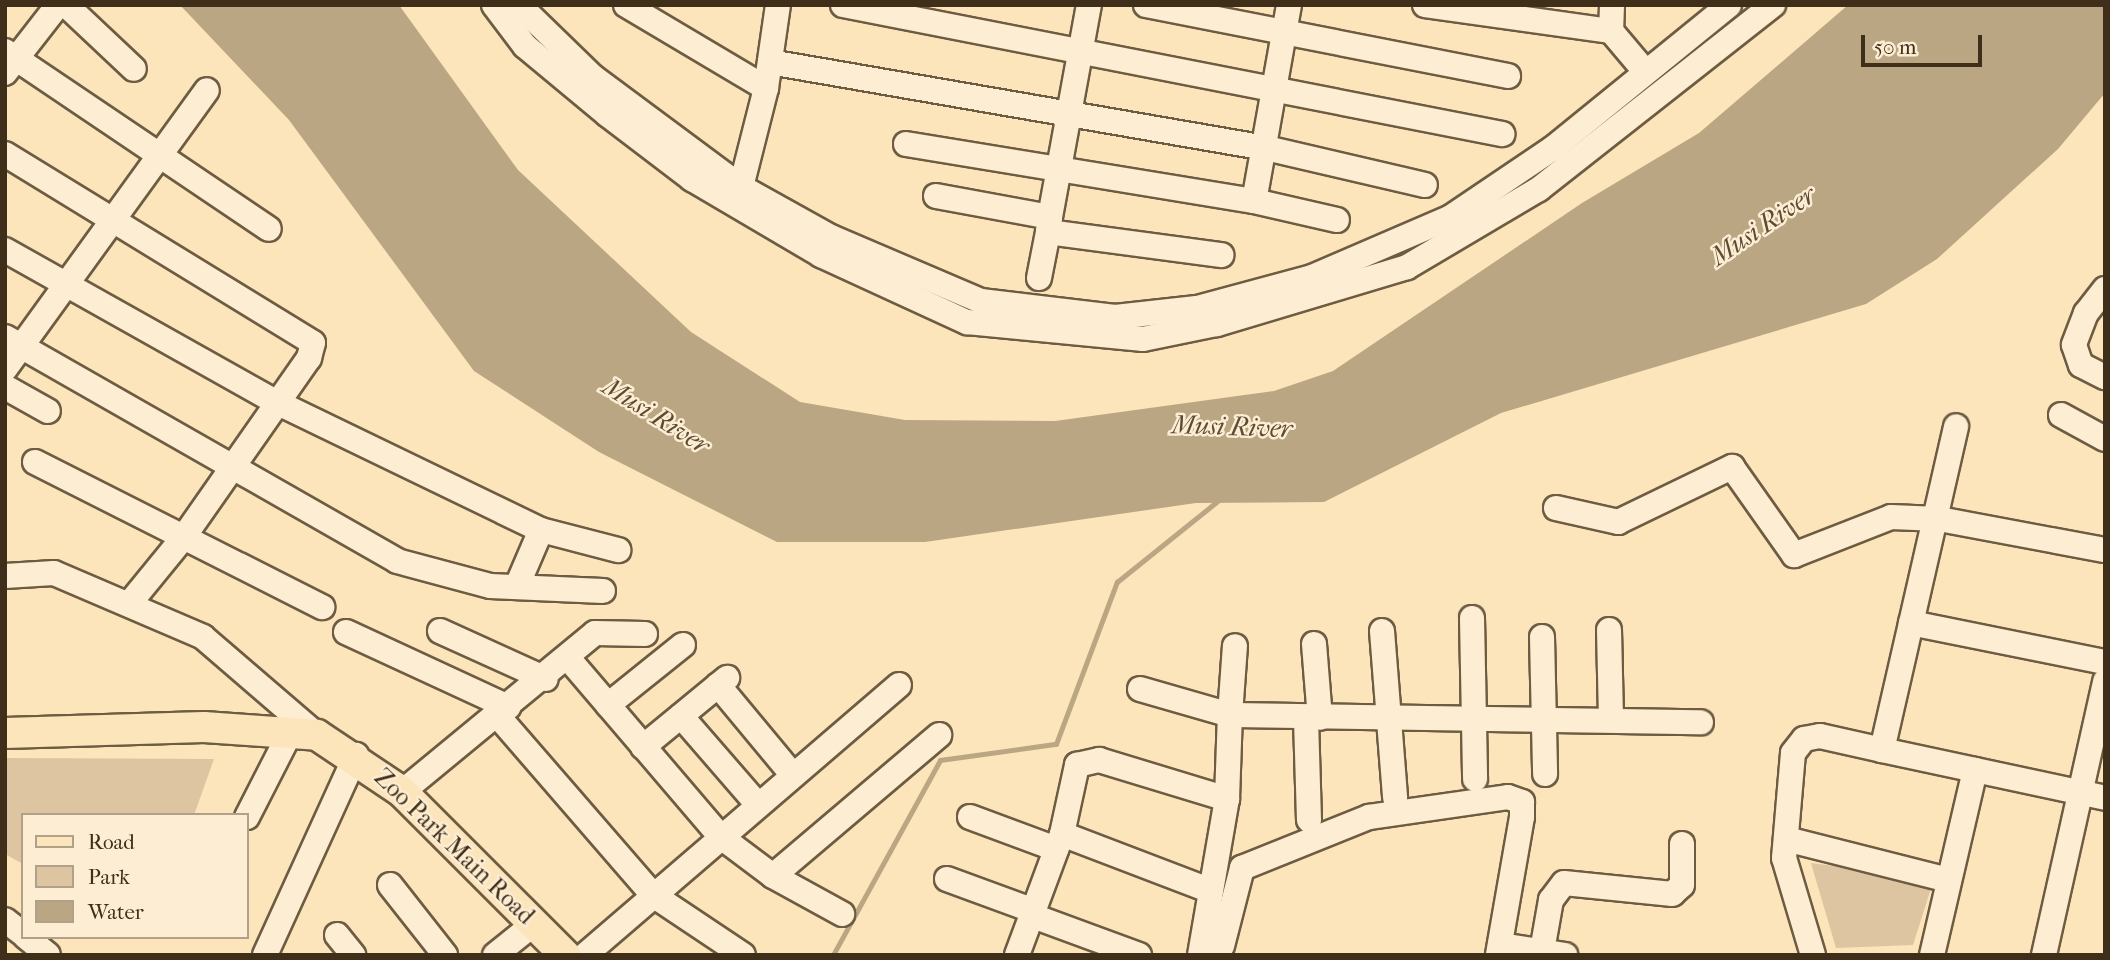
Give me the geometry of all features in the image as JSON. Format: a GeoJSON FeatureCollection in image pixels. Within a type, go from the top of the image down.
{"type":"FeatureCollection","features":[{"type":"Feature","properties":{"kind":"main road","name":"Zoo Park Main Road"},"geometry":{"type":"LineString","coordinates":[[5,733],[204,727],[303,734],[356,755],[402,792],[565,955]]}},
{"type":"Feature","properties":{"kind":"street"},"geometry":{"type":"LineString","coordinates":[[58,5],[9,61],[270,229]]}},
{"type":"Feature","properties":{"kind":"street"},"geometry":{"type":"LineString","coordinates":[[66,5],[134,69]]}},
{"type":"Feature","properties":{"kind":"street"},"geometry":{"type":"LineString","coordinates":[[494,5],[525,46],[692,179],[843,267],[967,322],[1143,339],[1217,324],[1407,267],[1539,188],[1773,5]]}},
{"type":"Feature","properties":{"kind":"street"},"geometry":{"type":"LineString","coordinates":[[519,5],[593,77],[741,187],[917,278],[981,302],[1115,317],[1197,308],[1312,277],[1451,217],[1552,149],[1644,70],[1720,12],[1729,38]]}},
{"type":"Feature","properties":{"kind":"street"},"geometry":{"type":"LineString","coordinates":[[626,5],[766,88]]}},
{"type":"Feature","properties":{"kind":"street"},"geometry":{"type":"LineString","coordinates":[[741,187],[766,88],[777,5]]}},
{"type":"Feature","properties":{"kind":"street"},"geometry":{"type":"LineString","coordinates":[[843,5],[1276,94],[1502,134]]}},
{"type":"Feature","properties":{"kind":"street"},"geometry":{"type":"LineString","coordinates":[[1039,278],[1078,53],[1089,5]]}},
{"type":"Feature","properties":{"kind":"street"},"geometry":{"type":"LineString","coordinates":[[1146,5],[1284,35],[1508,76]]}},
{"type":"Feature","properties":{"kind":"street"},"geometry":{"type":"LineString","coordinates":[[1254,201],[1276,94],[1289,5]]}},
{"type":"Feature","properties":{"kind":"street"},"geometry":{"type":"LineString","coordinates":[[1425,5],[1611,32],[1644,70]]}},
{"type":"Feature","properties":{"kind":"street"},"geometry":{"type":"LineString","coordinates":[[1611,32],[1612,5]]}},
{"type":"Feature","properties":{"kind":"street"},"geometry":{"type":"LineString","coordinates":[[770,62],[1068,111],[1266,148],[1424,185]]}},
{"type":"Feature","properties":{"kind":"street"},"geometry":{"type":"LineString","coordinates":[[5,369],[13,342],[66,285],[109,218],[207,90]]}},
{"type":"Feature","properties":{"kind":"street"},"geometry":{"type":"LineString","coordinates":[[905,144],[1058,174],[1254,201],[1337,220]]}},
{"type":"Feature","properties":{"kind":"street"},"geometry":{"type":"LineString","coordinates":[[5,154],[309,336],[309,358],[274,401],[183,538],[129,604]]}},
{"type":"Feature","properties":{"kind":"street"},"geometry":{"type":"LineString","coordinates":[[936,196],[1049,224],[1221,255]]}},
{"type":"Feature","properties":{"kind":"street"},"geometry":{"type":"LineString","coordinates":[[5,250],[274,401],[541,530],[618,550]]}},
{"type":"Feature","properties":{"kind":"street"},"geometry":{"type":"LineString","coordinates":[[2105,289],[2086,313],[2074,345],[2081,365],[2105,377]]}},
{"type":"Feature","properties":{"kind":"street"},"geometry":{"type":"LineString","coordinates":[[13,342],[230,470],[397,561],[490,586],[603,591]]}},
{"type":"Feature","properties":{"kind":"street"},"geometry":{"type":"LineString","coordinates":[[5,387],[48,411]]}},
{"type":"Feature","properties":{"kind":"street"},"geometry":{"type":"LineString","coordinates":[[2061,415],[2105,439]]}},
{"type":"Feature","properties":{"kind":"street"},"geometry":{"type":"LineString","coordinates":[[1882,750],[1939,519],[1956,426]]}},
{"type":"Feature","properties":{"kind":"street"},"geometry":{"type":"LineString","coordinates":[[35,462],[322,607]]}},
{"type":"Feature","properties":{"kind":"street"},"geometry":{"type":"LineString","coordinates":[[1556,508],[1618,522],[1732,467],[1794,555],[1891,517],[1939,519],[2105,550]]}},
{"type":"Feature","properties":{"kind":"street"},"geometry":{"type":"LineString","coordinates":[[517,586],[541,530]]}},
{"type":"Feature","properties":{"kind":"street"},"geometry":{"type":"LineString","coordinates":[[5,576],[54,573],[203,637],[303,734],[248,816]]}},
{"type":"Feature","properties":{"kind":"street"},"geometry":{"type":"LineString","coordinates":[[1472,618],[1475,779]]}},
{"type":"Feature","properties":{"kind":"street"},"geometry":{"type":"LineString","coordinates":[[1911,624],[2105,663]]}},
{"type":"Feature","properties":{"kind":"street"},"geometry":{"type":"LineString","coordinates":[[1609,630],[1611,718]]}},
{"type":"Feature","properties":{"kind":"street"},"geometry":{"type":"LineString","coordinates":[[440,631],[546,679]]}},
{"type":"Feature","properties":{"kind":"street"},"geometry":{"type":"LineString","coordinates":[[1382,631],[1391,718],[1395,797]]}},
{"type":"Feature","properties":{"kind":"street"},"geometry":{"type":"LineString","coordinates":[[346,632],[502,711],[653,895],[743,955]]}},
{"type":"Feature","properties":{"kind":"street"},"geometry":{"type":"LineString","coordinates":[[402,792],[546,679],[595,632],[645,634]]}},
{"type":"Feature","properties":{"kind":"street"},"geometry":{"type":"LineString","coordinates":[[1542,636],[1545,774]]}},
{"type":"Feature","properties":{"kind":"street"},"geometry":{"type":"LineString","coordinates":[[1310,820],[1314,644]]}},
{"type":"Feature","properties":{"kind":"street"},"geometry":{"type":"LineString","coordinates":[[608,705],[682,645]]}},
{"type":"Feature","properties":{"kind":"street"},"geometry":{"type":"LineString","coordinates":[[1211,951],[1209,890],[1227,799],[1236,646]]}},
{"type":"Feature","properties":{"kind":"street"},"geometry":{"type":"LineString","coordinates":[[568,658],[720,837],[773,876],[842,914]]}},
{"type":"Feature","properties":{"kind":"street"},"geometry":{"type":"LineString","coordinates":[[2044,955],[2078,792],[2105,681]]}},
{"type":"Feature","properties":{"kind":"street"},"geometry":{"type":"LineString","coordinates":[[643,747],[722,682],[793,774]]}},
{"type":"Feature","properties":{"kind":"street"},"geometry":{"type":"LineString","coordinates":[[585,955],[899,685]]}},
{"type":"Feature","properties":{"kind":"street"},"geometry":{"type":"LineString","coordinates":[[1139,689],[1230,715],[1313,719],[1611,718],[1701,722]]}},
{"type":"Feature","properties":{"kind":"street"},"geometry":{"type":"LineString","coordinates":[[681,716],[758,805]]}},
{"type":"Feature","properties":{"kind":"street"},"geometry":{"type":"LineString","coordinates":[[773,876],[939,735]]}},
{"type":"Feature","properties":{"kind":"street"},"geometry":{"type":"LineString","coordinates":[[1812,955],[1784,858],[1793,753],[1804,739],[1820,736],[2105,798]]}},
{"type":"Feature","properties":{"kind":"street"},"geometry":{"type":"LineString","coordinates":[[265,955],[356,755]]}},
{"type":"Feature","properties":{"kind":"street"},"geometry":{"type":"LineString","coordinates":[[1017,955],[1059,841],[1073,775],[1085,760],[1227,799]]}},
{"type":"Feature","properties":{"kind":"street"},"geometry":{"type":"LineString","coordinates":[[1931,955],[1975,770]]}},
{"type":"Feature","properties":{"kind":"street"},"geometry":{"type":"LineString","coordinates":[[1211,951],[1242,868],[1369,817],[1508,797],[1522,802],[1522,817],[1499,950],[1553,953],[1550,900],[1564,883],[1671,894],[1682,885],[1682,844]]}},
{"type":"Feature","properties":{"kind":"street"},"geometry":{"type":"LineString","coordinates":[[970,817],[1059,841],[1209,890]]}},
{"type":"Feature","properties":{"kind":"street"},"geometry":{"type":"LineString","coordinates":[[1786,839],[1948,880]]}},
{"type":"Feature","properties":{"kind":"street"},"geometry":{"type":"LineString","coordinates":[[947,879],[1139,955]]}},
{"type":"Feature","properties":{"kind":"street"},"geometry":{"type":"LineString","coordinates":[[390,885],[445,955]]}},
{"type":"Feature","properties":{"kind":"street"},"geometry":{"type":"LineString","coordinates":[[5,920],[21,933]]}},
{"type":"Feature","properties":{"kind":"street"},"geometry":{"type":"LineString","coordinates":[[495,955],[535,923]]}},
{"type":"Feature","properties":{"kind":"street"},"geometry":{"type":"LineString","coordinates":[[337,935],[353,955]]}},
{"type":"Feature","properties":{"kind":"street"},"geometry":{"type":"LineString","coordinates":[[29,939],[48,955]]}},
{"type":"Feature","properties":{"kind":"green space"},"geometry":{"type":"Polygon","coordinates":[[[5,758],[214,759],[195,813],[21,813],[21,863],[5,854],[5,758]]]}},
{"type":"Feature","properties":{"kind":"green space"},"geometry":{"type":"Polygon","coordinates":[[[1811,863],[1934,879],[1913,945],[1836,948],[1811,863]]]}},
{"type":"Feature","properties":{"kind":"water","name":"Musi River"},"geometry":{"type":"Polygon","coordinates":[[[180,5],[399,5],[518,170],[691,332],[800,402],[905,420],[1055,421],[1274,391],[1333,371],[1582,203],[1699,133],[1848,5],[2105,5],[2105,93],[2058,149],[1937,259],[1866,304],[1501,413],[1324,502],[1196,503],[925,542],[777,542],[599,452],[474,371],[289,120],[180,5]]]}},
{"type":"Feature","properties":{"kind":"waterway"},"geometry":{"type":"LineString","coordinates":[[833,955],[940,760],[1056,744],[1117,582],[1219,500]]}}]}
